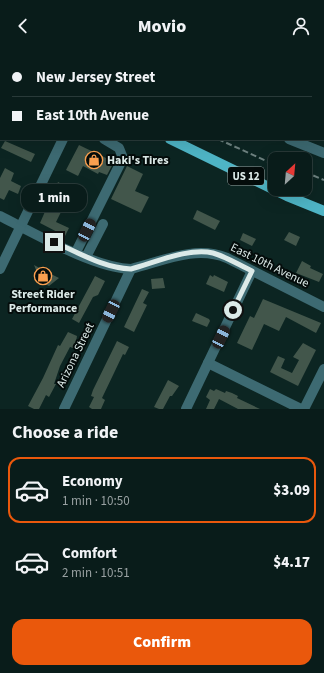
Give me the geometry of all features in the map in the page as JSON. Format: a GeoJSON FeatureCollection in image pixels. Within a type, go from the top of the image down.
{"type":"FeatureCollection","features":[{"type":"Feature","properties":{"kind":"main road","name":"US 12"},"geometry":{"type":"LineString","coordinates":[[172,140],[259,183],[324,211]]}},
{"type":"Feature","properties":{"kind":"street"},"geometry":{"type":"LineString","coordinates":[[0,269],[63,140]]}},
{"type":"Feature","properties":{"kind":"street"},"geometry":{"type":"LineString","coordinates":[[76,252],[123,158],[119,148],[106,140]]}},
{"type":"Feature","properties":{"kind":"street"},"geometry":{"type":"LineString","coordinates":[[291,140],[324,154]]}},
{"type":"Feature","properties":{"kind":"street","name":"East 10th Avenue"},"geometry":{"type":"LineString","coordinates":[[0,216],[86,257],[109,266],[131,269],[186,254],[203,252],[219,255],[324,307]]}},
{"type":"Feature","properties":{"kind":"street"},"geometry":{"type":"LineString","coordinates":[[86,257],[103,224]]}},
{"type":"Feature","properties":{"kind":"street","name":"Arizona Street"},"geometry":{"type":"LineString","coordinates":[[64,409],[131,269]]}},
{"type":"Feature","properties":{"kind":"street"},"geometry":{"type":"LineString","coordinates":[[186,409],[252,271]]}},
{"type":"Feature","properties":{"kind":"street"},"geometry":{"type":"LineString","coordinates":[[208,363],[301,409]]}},
{"type":"Feature","properties":{"kind":"street"},"geometry":{"type":"LineString","coordinates":[[304,409],[324,369]]}},
{"type":"Feature","properties":{"kind":"building"},"geometry":{"type":"Polygon","coordinates":[[[5,141],[35,154],[31,162],[1,148],[5,141]]]}},
{"type":"Feature","properties":{"kind":"building","name":"Haki's Tires"},"geometry":{"type":"Polygon","coordinates":[[[79,145],[106,158],[108,154],[116,158],[107,175],[99,172],[98,174],[83,166],[78,176],[66,170],[79,145]]]}},
{"type":"Feature","properties":{"kind":"building"},"geometry":{"type":"Polygon","coordinates":[[[127,166],[143,174],[135,191],[149,197],[141,213],[111,199],[127,166]]]}},
{"type":"Feature","properties":{"kind":"building"},"geometry":{"type":"Polygon","coordinates":[[[5,168],[14,173],[11,181],[21,186],[18,194],[9,190],[4,200],[0,198],[0,178],[5,168]]]}},
{"type":"Feature","properties":{"kind":"building"},"geometry":{"type":"Polygon","coordinates":[[[58,182],[67,187],[60,201],[65,203],[56,222],[69,228],[65,236],[40,223],[58,182]]]}},
{"type":"Feature","properties":{"kind":"building"},"geometry":{"type":"Polygon","coordinates":[[[197,210],[220,221],[215,230],[193,219],[197,210]]]}},
{"type":"Feature","properties":{"kind":"building"},"geometry":{"type":"Polygon","coordinates":[[[289,232],[300,237],[296,246],[284,240],[289,232]]]}},
{"type":"Feature","properties":{"kind":"building"},"geometry":{"type":"Polygon","coordinates":[[[243,233],[256,239],[252,246],[240,240],[243,233]]]}},
{"type":"Feature","properties":{"kind":"building"},"geometry":{"type":"Polygon","coordinates":[[[302,261],[311,266],[310,268],[323,274],[319,282],[296,273],[302,261]]]}},
{"type":"Feature","properties":{"kind":"building","name":"Street Rider Performance"},"geometry":{"type":"Polygon","coordinates":[[[34,265],[59,278],[49,286],[41,282],[34,265]]]}},
{"type":"Feature","properties":{"kind":"building"},"geometry":{"type":"Polygon","coordinates":[[[210,275],[213,277],[214,275],[228,282],[224,292],[206,284],[210,275]]]}},
{"type":"Feature","properties":{"kind":"building"},"geometry":{"type":"Polygon","coordinates":[[[95,276],[105,281],[98,295],[93,297],[79,323],[72,319],[95,276]]]}},
{"type":"Feature","properties":{"kind":"building"},"geometry":{"type":"Polygon","coordinates":[[[163,278],[165,288],[152,289],[151,279],[163,278]]]}},
{"type":"Feature","properties":{"kind":"building"},"geometry":{"type":"Polygon","coordinates":[[[142,289],[149,292],[143,303],[147,305],[134,332],[124,327],[142,289]]]}},
{"type":"Feature","properties":{"kind":"building"},"geometry":{"type":"Polygon","coordinates":[[[263,299],[321,323],[316,333],[286,317],[279,331],[264,324],[252,350],[237,343],[250,316],[254,318],[263,299]]]}},
{"type":"Feature","properties":{"kind":"building"},"geometry":{"type":"Polygon","coordinates":[[[196,313],[209,319],[210,321],[207,327],[192,321],[196,313]]]}},
{"type":"Feature","properties":{"kind":"building"},"geometry":{"type":"Polygon","coordinates":[[[68,332],[77,336],[76,342],[73,348],[70,347],[60,366],[54,384],[56,384],[49,397],[46,395],[39,409],[34,409],[28,406],[58,345],[60,346],[68,332]]]}},
{"type":"Feature","properties":{"kind":"building"},"geometry":{"type":"Polygon","coordinates":[[[117,341],[129,347],[125,355],[123,354],[102,398],[105,400],[101,409],[92,409],[89,407],[94,397],[91,396],[93,390],[117,341]]]}},
{"type":"Feature","properties":{"kind":"building"},"geometry":{"type":"Polygon","coordinates":[[[303,343],[316,350],[298,386],[270,372],[278,356],[285,359],[281,368],[292,373],[299,360],[293,357],[303,343]]]}},
{"type":"Feature","properties":{"kind":"building"},"geometry":{"type":"Polygon","coordinates":[[[168,380],[179,386],[172,396],[170,396],[163,409],[154,407],[168,380]]]}},
{"type":"Feature","properties":{"kind":"building"},"geometry":{"type":"Polygon","coordinates":[[[210,389],[214,391],[216,389],[225,393],[226,391],[232,393],[238,396],[237,398],[260,409],[238,409],[219,399],[214,409],[206,409],[210,400],[206,397],[210,389]]]}},
{"type":"Feature","properties":{"kind":"railway"},"geometry":{"type":"LineString","coordinates":[[220,140],[268,162]]}},
{"type":"Feature","properties":{"kind":"railway"},"geometry":{"type":"LineString","coordinates":[[312,175],[324,180]]}},
{"type":"Feature","properties":{"kind":"place","name":"Haki's Tires"},"geometry":{"type":"Point","coordinates":[94,160]}},
{"type":"Feature","properties":{"kind":"place","name":"Street Rider Performance"},"geometry":{"type":"Point","coordinates":[43,276]}},
{"type":"Feature","properties":{"kind":"route"},"geometry":{"type":"LineString","coordinates":[[54,242],[103,264],[122,269],[131,269],[195,252],[211,253],[227,258],[252,271],[233,310]]}}]}
